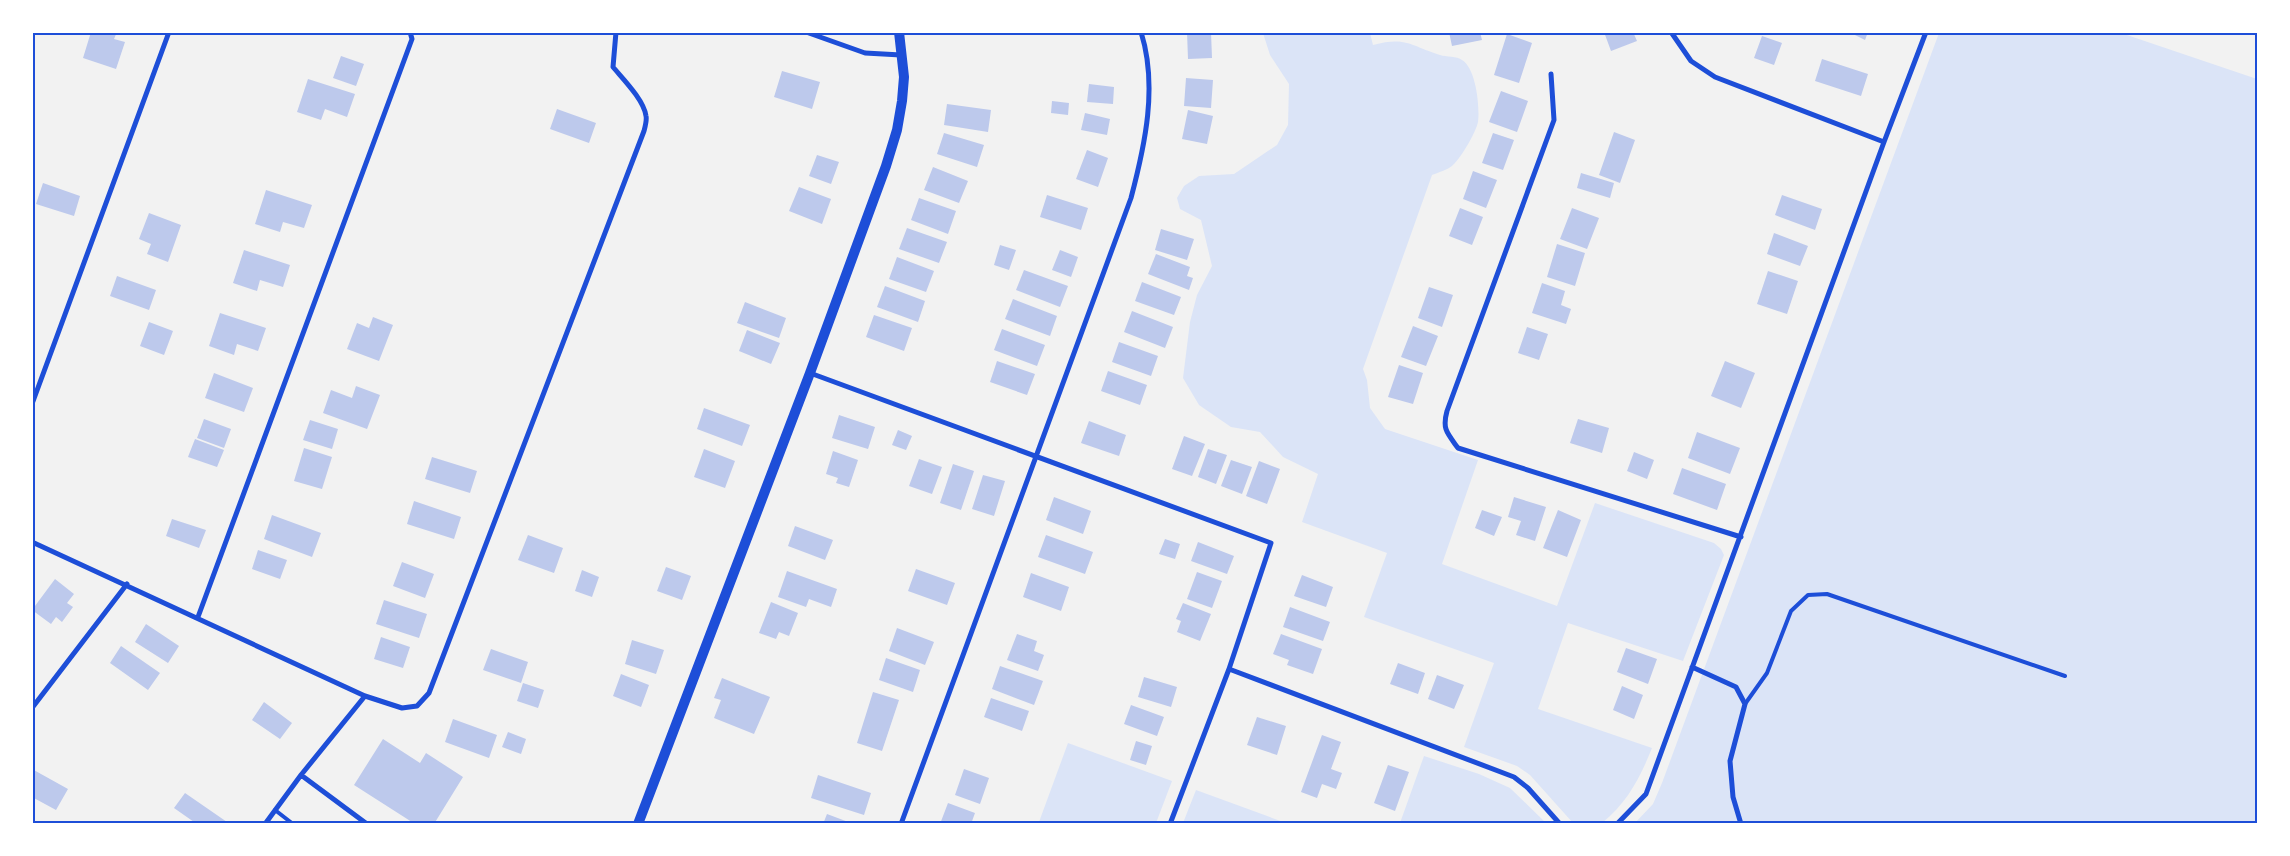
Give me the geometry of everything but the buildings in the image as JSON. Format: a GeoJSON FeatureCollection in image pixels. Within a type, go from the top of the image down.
{"type":"FeatureCollection","features":[{"type":"Feature","properties":{"kind":"main road"},"geometry":{"type":"LineString","coordinates":[[638,824],[810,373],[897,130],[904,78],[899,32]]}},
{"type":"Feature","properties":{"kind":"street"},"geometry":{"type":"LineString","coordinates":[[32,404],[169,32]]}},
{"type":"Feature","properties":{"kind":"street"},"geometry":{"type":"LineString","coordinates":[[198,617],[412,38],[410,32]]}},
{"type":"Feature","properties":{"kind":"street"},"geometry":{"type":"LineString","coordinates":[[32,542],[127,584],[365,696],[402,708],[417,706],[429,693],[644,131],[646,116],[643,107],[631,88],[613,67],[616,32]]}},
{"type":"Feature","properties":{"kind":"street"},"geometry":{"type":"LineString","coordinates":[[806,32],[864,53],[902,55]]}},
{"type":"Feature","properties":{"kind":"street"},"geometry":{"type":"LineString","coordinates":[[902,824],[1131,198],[1144,148],[1149,88],[1147,52],[1141,32]]}},
{"type":"Feature","properties":{"kind":"street"},"geometry":{"type":"LineString","coordinates":[[1671,32],[1691,61],[1715,77],[1884,142]]}},
{"type":"Feature","properties":{"kind":"street"},"geometry":{"type":"LineString","coordinates":[[1617,824],[1629,814],[1646,794],[1926,32]]}},
{"type":"Feature","properties":{"kind":"street"},"geometry":{"type":"LineString","coordinates":[[1551,74],[1554,120],[1447,411],[1444,423],[1447,433],[1458,448],[1741,537]]}},
{"type":"Feature","properties":{"kind":"street"},"geometry":{"type":"LineString","coordinates":[[810,373],[1271,543],[1229,669],[1170,824]]}},
{"type":"Feature","properties":{"kind":"street"},"geometry":{"type":"LineString","coordinates":[[32,708],[127,584]]}},
{"type":"Feature","properties":{"kind":"street"},"geometry":{"type":"LineString","coordinates":[[1692,666],[1736,687],[1744,704],[1730,761],[1733,797],[1741,824]]}},
{"type":"Feature","properties":{"kind":"street"},"geometry":{"type":"LineString","coordinates":[[1229,669],[1514,777],[1528,788],[1560,824]]}},
{"type":"Feature","properties":{"kind":"street"},"geometry":{"type":"LineString","coordinates":[[265,824],[301,775],[365,696]]}},
{"type":"Feature","properties":{"kind":"street"},"geometry":{"type":"LineString","coordinates":[[301,775],[367,824]]}},
{"type":"Feature","properties":{"kind":"lane"},"geometry":{"type":"LineString","coordinates":[[1744,704],[1767,673],[1791,611],[1808,595],[1828,594],[2065,676]]}},
{"type":"Feature","properties":{"kind":"lane"},"geometry":{"type":"LineString","coordinates":[[275,810],[293,824]]}},
{"type":"Feature","properties":{"kind":"shaded area"},"geometry":{"type":"Polygon","coordinates":[[[1263,33],[1370,33],[1373,45],[1393,41],[1408,43],[1440,55],[1460,59],[1467,64],[1474,79],[1478,107],[1477,126],[1468,145],[1456,162],[1449,168],[1432,175],[1363,369],[1367,380],[1370,408],[1385,429],[1478,460],[1442,564],[1557,606],[1595,503],[1714,543],[1721,549],[1724,555],[1683,661],[1568,623],[1538,709],[1652,748],[1643,770],[1626,798],[1602,823],[1573,823],[1530,775],[1517,766],[1464,747],[1494,663],[1364,617],[1387,553],[1302,522],[1318,474],[1283,457],[1260,432],[1231,427],[1199,405],[1183,378],[1190,322],[1197,295],[1212,266],[1201,220],[1180,209],[1177,198],[1184,186],[1199,176],[1234,174],[1277,145],[1288,125],[1289,84],[1270,55],[1263,33]]]}},
{"type":"Feature","properties":{"kind":"shaded area"},"geometry":{"type":"Polygon","coordinates":[[[1939,33],[2121,33],[2257,79],[2257,823],[1634,824],[1653,804],[1662,783],[1939,33]]]}},
{"type":"Feature","properties":{"kind":"shaded area"},"geometry":{"type":"Polygon","coordinates":[[[1068,743],[1172,781],[1156,823],[1039,822],[1068,743]]]}},
{"type":"Feature","properties":{"kind":"shaded area"},"geometry":{"type":"Polygon","coordinates":[[[1424,756],[1479,774],[1510,788],[1546,823],[1400,823],[1424,756]]]}},
{"type":"Feature","properties":{"kind":"shaded area"},"geometry":{"type":"Polygon","coordinates":[[[1196,790],[1286,823],[1183,823],[1196,790]]]}}]}
